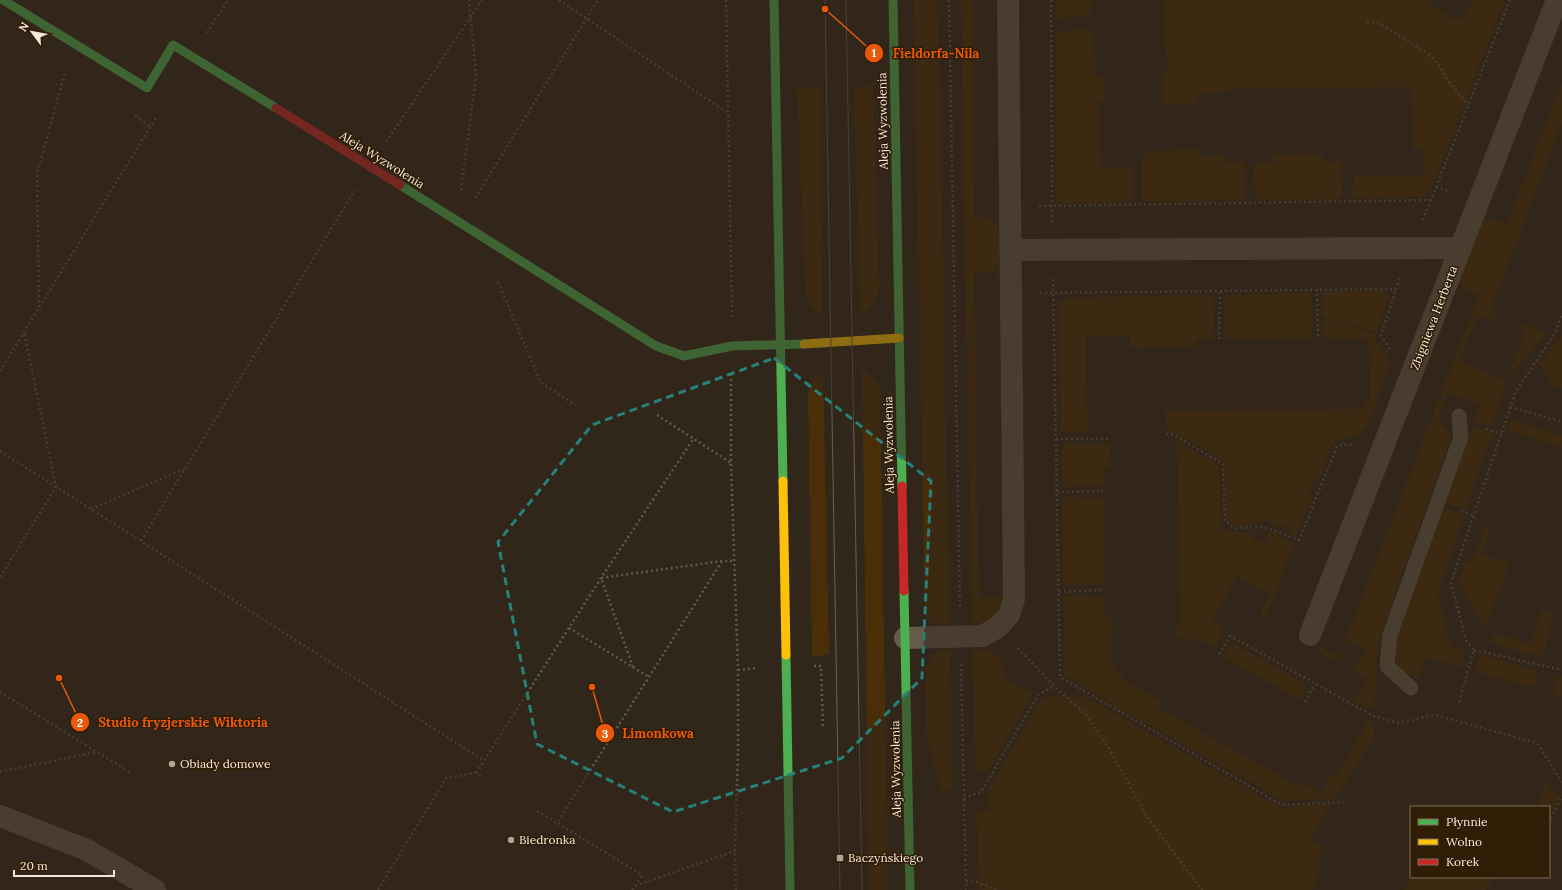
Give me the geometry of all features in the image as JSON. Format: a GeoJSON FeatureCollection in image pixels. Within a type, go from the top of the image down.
{"type":"FeatureCollection","features":[{"type":"Feature","properties":{"kind":"main road","name":"Aleja Wyzwolenia"},"geometry":{"type":"LineString","coordinates":[[3,0],[147,88],[173,45],[370,166],[656,346],[684,356],[722,347],[899,338]]}},
{"type":"Feature","properties":{"kind":"main road"},"geometry":{"type":"LineString","coordinates":[[774,0],[779,345],[790,890]]}},
{"type":"Feature","properties":{"kind":"main road","name":"Aleja Wyzwolenia"},"geometry":{"type":"LineString","coordinates":[[892,0],[910,890]]}},
{"type":"Feature","properties":{"kind":"street"},"geometry":{"type":"LineString","coordinates":[[905,638],[983,636],[998,627],[1009,614],[1014,599],[1008,0]]}},
{"type":"Feature","properties":{"kind":"street","name":"Zbigniewa Herberta"},"geometry":{"type":"LineString","coordinates":[[1310,635],[1558,0]]}},
{"type":"Feature","properties":{"kind":"street"},"geometry":{"type":"LineString","coordinates":[[1011,250],[1461,248]]}},
{"type":"Feature","properties":{"kind":"street"},"geometry":{"type":"LineString","coordinates":[[0,816],[87,850],[155,890]]}},
{"type":"Feature","properties":{"kind":"lane"},"geometry":{"type":"LineString","coordinates":[[1411,688],[1387,666],[1390,634],[1461,437],[1459,416]]}},
{"type":"Feature","properties":{"kind":"path"},"geometry":{"type":"LineString","coordinates":[[192,57],[228,0]]}},
{"type":"Feature","properties":{"kind":"path"},"geometry":{"type":"LineString","coordinates":[[461,190],[476,75],[470,0]]}},
{"type":"Feature","properties":{"kind":"path"},"geometry":{"type":"LineString","coordinates":[[141,541],[370,166],[482,0]]}},
{"type":"Feature","properties":{"kind":"path"},"geometry":{"type":"LineString","coordinates":[[558,0],[728,112]]}},
{"type":"Feature","properties":{"kind":"path"},"geometry":{"type":"LineString","coordinates":[[475,198],[598,0]]}},
{"type":"Feature","properties":{"kind":"path"},"geometry":{"type":"LineString","coordinates":[[726,0],[732,319]]}},
{"type":"Feature","properties":{"kind":"path"},"geometry":{"type":"LineString","coordinates":[[949,0],[960,607]]}},
{"type":"Feature","properties":{"kind":"path"},"geometry":{"type":"LineString","coordinates":[[1051,0],[1052,250],[1060,678],[1282,805],[1343,802]]}},
{"type":"Feature","properties":{"kind":"path"},"geometry":{"type":"LineString","coordinates":[[1367,22],[1380,24],[1428,54],[1441,68],[1448,81],[1468,106]]}},
{"type":"Feature","properties":{"kind":"path"},"geometry":{"type":"LineString","coordinates":[[39,307],[37,174],[66,70]]}},
{"type":"Feature","properties":{"kind":"path"},"geometry":{"type":"LineString","coordinates":[[0,371],[158,113]]}},
{"type":"Feature","properties":{"kind":"path"},"geometry":{"type":"LineString","coordinates":[[1010,207],[1431,200]]}},
{"type":"Feature","properties":{"kind":"path"},"geometry":{"type":"LineString","coordinates":[[492,243],[486,254],[540,383],[576,406]]}},
{"type":"Feature","properties":{"kind":"path"},"geometry":{"type":"LineString","coordinates":[[1392,352],[1381,334],[1396,289]]}},
{"type":"Feature","properties":{"kind":"path"},"geometry":{"type":"LineString","coordinates":[[1219,339],[1220,290]]}},
{"type":"Feature","properties":{"kind":"path"},"geometry":{"type":"LineString","coordinates":[[1316,290],[1318,338]]}},
{"type":"Feature","properties":{"kind":"path"},"geometry":{"type":"LineString","coordinates":[[1562,316],[1555,334],[1516,391],[1451,582],[1466,641],[1474,650],[1562,670]]}},
{"type":"Feature","properties":{"kind":"path"},"geometry":{"type":"LineString","coordinates":[[0,577],[1,573],[56,487],[24,332]]}},
{"type":"Feature","properties":{"kind":"path"},"geometry":{"type":"LineString","coordinates":[[732,370],[731,463],[738,670],[738,749],[735,851],[736,890]]}},
{"type":"Feature","properties":{"kind":"path"},"geometry":{"type":"LineString","coordinates":[[1510,407],[1562,422]]}},
{"type":"Feature","properties":{"kind":"path"},"geometry":{"type":"LineString","coordinates":[[657,415],[731,463]]}},
{"type":"Feature","properties":{"kind":"path"},"geometry":{"type":"LineString","coordinates":[[1166,434],[1172,434],[1223,464],[1225,521],[1234,528],[1264,527],[1300,540],[1337,446],[1356,444]]}},
{"type":"Feature","properties":{"kind":"path"},"geometry":{"type":"LineString","coordinates":[[476,773],[601,578],[694,438]]}},
{"type":"Feature","properties":{"kind":"path"},"geometry":{"type":"LineString","coordinates":[[1056,439],[1110,438]]}},
{"type":"Feature","properties":{"kind":"path"},"geometry":{"type":"LineString","coordinates":[[0,451],[483,760]]}},
{"type":"Feature","properties":{"kind":"path"},"geometry":{"type":"LineString","coordinates":[[90,509],[184,469]]}},
{"type":"Feature","properties":{"kind":"path"},"geometry":{"type":"LineString","coordinates":[[1057,492],[1103,491]]}},
{"type":"Feature","properties":{"kind":"path"},"geometry":{"type":"LineString","coordinates":[[601,578],[722,561],[735,561]]}},
{"type":"Feature","properties":{"kind":"path"},"geometry":{"type":"LineString","coordinates":[[557,823],[722,561]]}},
{"type":"Feature","properties":{"kind":"path"},"geometry":{"type":"LineString","coordinates":[[601,578],[633,667]]}},
{"type":"Feature","properties":{"kind":"path"},"geometry":{"type":"LineString","coordinates":[[1059,592],[1104,590]]}},
{"type":"Feature","properties":{"kind":"path"},"geometry":{"type":"LineString","coordinates":[[998,627],[1054,686],[1086,715],[1106,743],[1147,817],[1202,890]]}},
{"type":"Feature","properties":{"kind":"path"},"geometry":{"type":"LineString","coordinates":[[569,628],[649,677]]}},
{"type":"Feature","properties":{"kind":"path"},"geometry":{"type":"LineString","coordinates":[[1459,702],[1474,650]]}},
{"type":"Feature","properties":{"kind":"path"},"geometry":{"type":"LineString","coordinates":[[961,659],[966,890]]}},
{"type":"Feature","properties":{"kind":"path"},"geometry":{"type":"LineString","coordinates":[[809,666],[822,666],[823,728]]}},
{"type":"Feature","properties":{"kind":"path"},"geometry":{"type":"LineString","coordinates":[[738,670],[764,668]]}},
{"type":"Feature","properties":{"kind":"path"},"geometry":{"type":"LineString","coordinates":[[1305,702],[1315,684]]}},
{"type":"Feature","properties":{"kind":"path"},"geometry":{"type":"LineString","coordinates":[[964,798],[982,792],[1038,694],[1054,686]]}},
{"type":"Feature","properties":{"kind":"path"},"geometry":{"type":"LineString","coordinates":[[0,692],[131,773]]}},
{"type":"Feature","properties":{"kind":"path"},"geometry":{"type":"LineString","coordinates":[[0,772],[97,752]]}},
{"type":"Feature","properties":{"kind":"path"},"geometry":{"type":"LineString","coordinates":[[378,890],[446,778],[476,773],[484,778]]}},
{"type":"Feature","properties":{"kind":"path"},"geometry":{"type":"LineString","coordinates":[[1550,821],[1562,796]]}},
{"type":"Feature","properties":{"kind":"path"},"geometry":{"type":"LineString","coordinates":[[537,811],[642,875],[632,890]]}},
{"type":"Feature","properties":{"kind":"path"},"geometry":{"type":"LineString","coordinates":[[635,886],[735,851]]}},
{"type":"Feature","properties":{"kind":"path"},"geometry":{"type":"LineString","coordinates":[[966,881],[977,882],[996,890]]}},
{"type":"Feature","properties":{"kind":"highlighted area"},"geometry":{"type":"Polygon","coordinates":[[[774,358],[931,481],[922,678],[842,758],[673,812],[537,744],[498,542],[592,425],[774,358]]]}},
{"type":"Feature","properties":{"kind":"shaded area"},"geometry":{"type":"Polygon","coordinates":[[[914,0],[937,0],[940,93],[949,625],[931,623],[925,612],[914,0]]]}},
{"type":"Feature","properties":{"kind":"shaded area"},"geometry":{"type":"Polygon","coordinates":[[[961,0],[972,0],[974,216],[989,218],[998,227],[999,264],[993,272],[974,273],[979,598],[999,597],[1004,605],[988,622],[973,624],[967,372],[961,0]]]}},
{"type":"Feature","properties":{"kind":"shaded area"},"geometry":{"type":"Polygon","coordinates":[[[1055,0],[1091,0],[1091,14],[1079,17],[1057,18],[1055,0]]]}},
{"type":"Feature","properties":{"kind":"shaded area"},"geometry":{"type":"Polygon","coordinates":[[[1165,0],[1426,0],[1456,21],[1458,18],[1462,19],[1474,0],[1505,0],[1431,190],[1425,196],[1421,197],[1356,198],[1352,194],[1354,176],[1423,176],[1423,149],[1413,149],[1412,91],[1409,91],[1409,87],[1227,89],[1227,92],[1198,93],[1197,104],[1168,104],[1168,106],[1163,106],[1163,74],[1169,74],[1165,44],[1165,0]]]}},
{"type":"Feature","properties":{"kind":"shaded area"},"geometry":{"type":"Polygon","coordinates":[[[1092,30],[1092,50],[1095,50],[1095,76],[1103,76],[1104,100],[1099,101],[1100,168],[1132,168],[1132,198],[1129,202],[1063,203],[1057,198],[1057,31],[1092,30]]]}},
{"type":"Feature","properties":{"kind":"shaded area"},"geometry":{"type":"Polygon","coordinates":[[[1562,84],[1562,123],[1491,309],[1496,318],[1477,318],[1459,361],[1507,381],[1492,427],[1475,423],[1480,404],[1447,393],[1438,419],[1452,435],[1396,590],[1378,645],[1374,708],[1366,708],[1355,701],[1368,679],[1354,671],[1367,649],[1350,641],[1342,656],[1334,660],[1324,655],[1319,647],[1341,656],[1349,635],[1348,634],[1479,296],[1464,289],[1459,282],[1483,221],[1491,219],[1507,224],[1562,84]]]}},
{"type":"Feature","properties":{"kind":"shaded area"},"geometry":{"type":"Polygon","coordinates":[[[873,86],[879,286],[874,302],[861,314],[854,87],[873,86]]]}},
{"type":"Feature","properties":{"kind":"shaded area"},"geometry":{"type":"Polygon","coordinates":[[[797,87],[821,87],[822,313],[816,311],[812,307],[806,296],[797,87]]]}},
{"type":"Feature","properties":{"kind":"shaded area"},"geometry":{"type":"Polygon","coordinates":[[[1199,150],[1199,156],[1224,156],[1225,163],[1245,162],[1245,196],[1243,199],[1146,202],[1142,199],[1142,157],[1146,156],[1147,151],[1199,150]]]}},
{"type":"Feature","properties":{"kind":"shaded area"},"geometry":{"type":"Polygon","coordinates":[[[1322,154],[1323,162],[1341,162],[1342,195],[1337,199],[1257,200],[1255,197],[1254,163],[1274,163],[1274,155],[1322,154]]]}},
{"type":"Feature","properties":{"kind":"shaded area"},"geometry":{"type":"Polygon","coordinates":[[[1385,291],[1389,298],[1377,332],[1322,317],[1323,292],[1385,291]]]}},
{"type":"Feature","properties":{"kind":"shaded area"},"geometry":{"type":"Polygon","coordinates":[[[1308,293],[1311,295],[1312,338],[1225,339],[1224,298],[1227,295],[1308,293]]]}},
{"type":"Feature","properties":{"kind":"shaded area"},"geometry":{"type":"Polygon","coordinates":[[[1209,295],[1215,300],[1213,339],[1195,340],[1195,347],[1131,348],[1130,336],[1086,336],[1087,432],[1063,431],[1061,428],[1059,302],[1066,298],[1209,295]]]}},
{"type":"Feature","properties":{"kind":"shaded area"},"geometry":{"type":"Polygon","coordinates":[[[1325,320],[1371,333],[1374,335],[1377,343],[1387,356],[1389,368],[1366,428],[1356,436],[1338,439],[1333,443],[1318,481],[1313,479],[1308,493],[1313,495],[1296,536],[1290,533],[1292,528],[1279,524],[1277,528],[1271,525],[1270,519],[1246,527],[1227,522],[1224,461],[1166,429],[1166,410],[1189,412],[1192,408],[1192,411],[1364,409],[1365,401],[1370,400],[1369,339],[1323,338],[1323,322],[1325,320]]]}},
{"type":"Feature","properties":{"kind":"shaded area"},"geometry":{"type":"Polygon","coordinates":[[[1524,324],[1547,333],[1515,371],[1509,375],[1524,334],[1522,328],[1524,324]]]}},
{"type":"Feature","properties":{"kind":"shaded area"},"geometry":{"type":"Polygon","coordinates":[[[1562,334],[1562,389],[1554,387],[1539,364],[1562,334]]]}},
{"type":"Feature","properties":{"kind":"shaded area"},"geometry":{"type":"Polygon","coordinates":[[[862,368],[879,385],[880,394],[888,890],[869,890],[862,368]]]}},
{"type":"Feature","properties":{"kind":"shaded area"},"geometry":{"type":"Polygon","coordinates":[[[823,371],[829,654],[812,657],[808,392],[816,377],[823,371]]]}},
{"type":"Feature","properties":{"kind":"shaded area"},"geometry":{"type":"Polygon","coordinates":[[[1511,419],[1562,436],[1562,447],[1508,430],[1511,419]]]}},
{"type":"Feature","properties":{"kind":"shaded area"},"geometry":{"type":"Polygon","coordinates":[[[1473,427],[1493,433],[1491,440],[1488,440],[1466,510],[1445,503],[1473,427]]]}},
{"type":"Feature","properties":{"kind":"shaded area"},"geometry":{"type":"Polygon","coordinates":[[[1173,439],[1219,465],[1221,530],[1223,532],[1253,532],[1254,541],[1268,542],[1268,532],[1270,532],[1294,542],[1275,596],[1263,620],[1261,611],[1270,595],[1237,576],[1212,620],[1221,625],[1222,633],[1216,649],[1196,637],[1193,643],[1177,635],[1177,624],[1181,624],[1177,444],[1174,443],[1173,439]]]}},
{"type":"Feature","properties":{"kind":"shaded area"},"geometry":{"type":"Polygon","coordinates":[[[1066,444],[1110,444],[1111,468],[1103,468],[1103,485],[1066,487],[1062,483],[1062,447],[1066,444]]]}},
{"type":"Feature","properties":{"kind":"shaded area"},"geometry":{"type":"Polygon","coordinates":[[[1064,497],[1104,498],[1105,585],[1065,585],[1063,582],[1062,501],[1064,497]]]}},
{"type":"Feature","properties":{"kind":"shaded area"},"geometry":{"type":"Polygon","coordinates":[[[1444,508],[1464,515],[1438,593],[1451,646],[1463,650],[1465,655],[1461,667],[1425,657],[1418,679],[1398,670],[1394,653],[1395,643],[1444,508]]]}},
{"type":"Feature","properties":{"kind":"shaded area"},"geometry":{"type":"Polygon","coordinates":[[[1485,524],[1491,525],[1482,555],[1509,563],[1486,626],[1478,618],[1459,580],[1464,565],[1475,556],[1485,524]]]}},
{"type":"Feature","properties":{"kind":"shaded area"},"geometry":{"type":"Polygon","coordinates":[[[1068,596],[1105,597],[1105,617],[1113,617],[1113,664],[1128,681],[1161,701],[1158,708],[1298,786],[1301,782],[1321,793],[1332,774],[1337,777],[1368,720],[1374,722],[1374,737],[1335,799],[1283,800],[1115,706],[1065,674],[1064,598],[1068,596]]]}},
{"type":"Feature","properties":{"kind":"shaded area"},"geometry":{"type":"Polygon","coordinates":[[[1542,609],[1553,613],[1544,654],[1539,656],[1491,643],[1493,633],[1531,644],[1542,609]]]}},
{"type":"Feature","properties":{"kind":"shaded area"},"geometry":{"type":"Polygon","coordinates":[[[1234,644],[1306,684],[1307,688],[1300,700],[1224,657],[1230,645],[1234,644]]]}},
{"type":"Feature","properties":{"kind":"shaded area"},"geometry":{"type":"Polygon","coordinates":[[[973,649],[993,652],[997,655],[1003,663],[1005,678],[1032,694],[988,771],[975,770],[973,649]]]}},
{"type":"Feature","properties":{"kind":"shaded area"},"geometry":{"type":"Polygon","coordinates":[[[950,650],[953,790],[941,791],[926,730],[926,665],[936,653],[950,650]]]}},
{"type":"Feature","properties":{"kind":"shaded area"},"geometry":{"type":"Polygon","coordinates":[[[1483,655],[1536,670],[1538,673],[1534,687],[1475,672],[1479,659],[1483,655]]]}},
{"type":"Feature","properties":{"kind":"shaded area"},"geometry":{"type":"Polygon","coordinates":[[[1562,676],[1562,697],[1553,694],[1556,680],[1562,676]]]}},
{"type":"Feature","properties":{"kind":"shaded area"},"geometry":{"type":"Polygon","coordinates":[[[1050,696],[1086,697],[1281,808],[1332,803],[1311,837],[1311,841],[1322,847],[1317,880],[1312,890],[979,890],[977,812],[989,812],[989,790],[1038,704],[1050,696]]]}},
{"type":"Feature","properties":{"kind":"shaded area"},"geometry":{"type":"Polygon","coordinates":[[[1545,781],[1559,798],[1550,817],[1550,806],[1538,806],[1545,781]]]}},
{"type":"Feature","properties":{"kind":"shaded area"},"geometry":{"type":"Polygon","coordinates":[[[1411,878],[1494,878],[1486,890],[1404,890],[1411,878]]]}},
{"type":"Feature","properties":{"kind":"tram line"},"geometry":{"type":"LineString","coordinates":[[825,0],[840,890]]}},
{"type":"Feature","properties":{"kind":"tram line"},"geometry":{"type":"LineString","coordinates":[[846,0],[862,890]]}},
{"type":"Feature","properties":{"kind":"traffic: fast"},"geometry":{"type":"LineString","coordinates":[[3,0],[147,88],[173,45],[276,108]]}},
{"type":"Feature","properties":{"kind":"traffic: fast"},"geometry":{"type":"LineString","coordinates":[[774,0],[783,481]]}},
{"type":"Feature","properties":{"kind":"traffic: fast"},"geometry":{"type":"LineString","coordinates":[[893,0],[902,486]]}},
{"type":"Feature","properties":{"kind":"traffic: fast"},"geometry":{"type":"LineString","coordinates":[[400,185],[656,346],[684,356],[732,346],[804,344]]}},
{"type":"Feature","properties":{"kind":"traffic: fast"},"geometry":{"type":"LineString","coordinates":[[904,591],[910,890]]}},
{"type":"Feature","properties":{"kind":"traffic: fast"},"geometry":{"type":"LineString","coordinates":[[786,655],[790,890]]}},
{"type":"Feature","properties":{"kind":"traffic: slow"},"geometry":{"type":"LineString","coordinates":[[804,344],[899,338]]}},
{"type":"Feature","properties":{"kind":"traffic: slow"},"geometry":{"type":"LineString","coordinates":[[783,481],[786,655]]}},
{"type":"Feature","properties":{"kind":"traffic: jam"},"geometry":{"type":"LineString","coordinates":[[276,108],[400,185]]}},
{"type":"Feature","properties":{"kind":"traffic: jam"},"geometry":{"type":"LineString","coordinates":[[902,486],[904,591]]}},
{"type":"Feature","properties":{"kind":"place","name":"Fieldorfa-Nila"},"geometry":{"type":"Point","coordinates":[825,9]}},
{"type":"Feature","properties":{"kind":"place","name":"Studio fryzjerskie Wiktoria"},"geometry":{"type":"Point","coordinates":[59,678]}},
{"type":"Feature","properties":{"kind":"place","name":"Limonkowa"},"geometry":{"type":"Point","coordinates":[592,687]}},
{"type":"Feature","properties":{"kind":"place","name":"Obiady domowe"},"geometry":{"type":"Point","coordinates":[172,764]}},
{"type":"Feature","properties":{"kind":"place","name":"Biedronka"},"geometry":{"type":"Point","coordinates":[511,840]}},
{"type":"Feature","properties":{"kind":"place","name":"Baczyńskiego"},"geometry":{"type":"Point","coordinates":[840,858]}}]}
